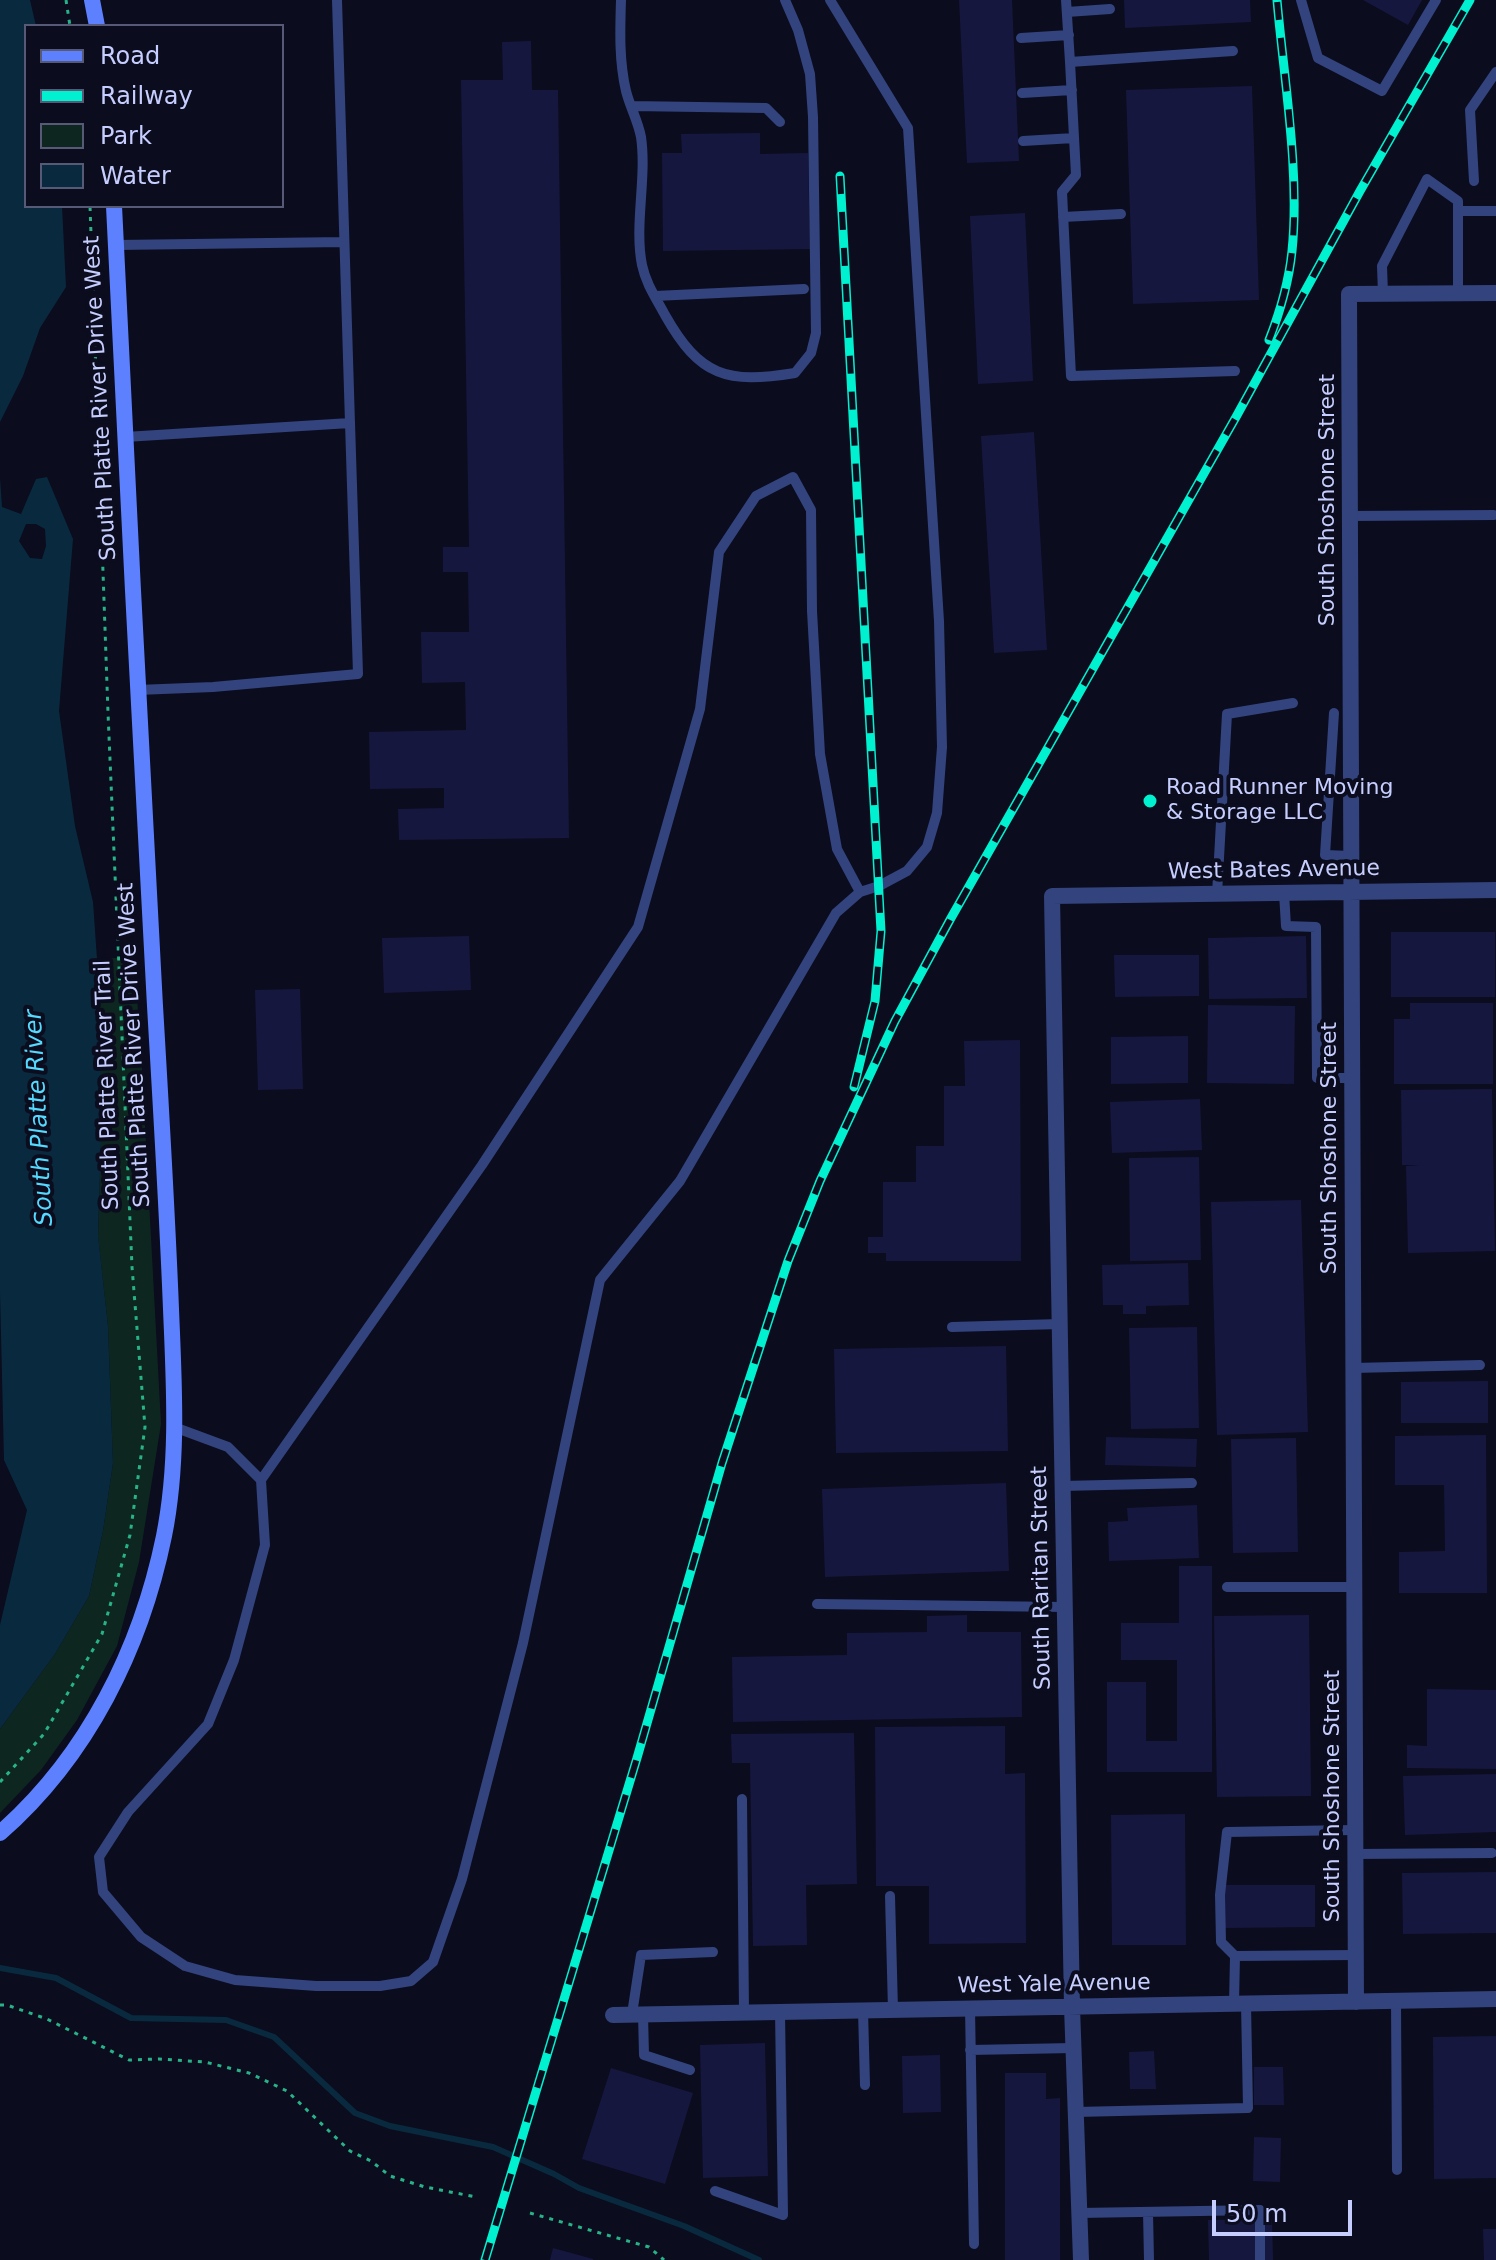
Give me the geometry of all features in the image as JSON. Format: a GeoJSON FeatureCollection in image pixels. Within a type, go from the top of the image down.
{"type":"FeatureCollection","features":[{"type":"Feature","properties":{"kind":"street"},"geometry":{"type":"LineString","coordinates":[[92,0],[97,24]]}},
{"type":"Feature","properties":{"kind":"street","name":"South Platte River Drive West"},"geometry":{"type":"LineString","coordinates":[[0,1833],[44,1790],[79,1744],[135,1639],[165,1531],[172,1477],[174,1427],[167,1201],[137,690],[114,208]]}},
{"type":"Feature","properties":{"kind":"street"},"geometry":{"type":"LineString","coordinates":[[1383,294],[1496,293]]}},
{"type":"Feature","properties":{"kind":"street","name":"South Shoshone Street"},"geometry":{"type":"LineString","coordinates":[[1356,2002],[1349,294],[1383,294]]}},
{"type":"Feature","properties":{"kind":"street","name":"West Bates Avenue"},"geometry":{"type":"LineString","coordinates":[[1052,896],[1496,890]]}},
{"type":"Feature","properties":{"kind":"street","name":"South Raritan Street"},"geometry":{"type":"LineString","coordinates":[[1052,896],[1072,2007],[1081,2260]]}},
{"type":"Feature","properties":{"kind":"street","name":"West Yale Avenue"},"geometry":{"type":"LineString","coordinates":[[613,2015],[1496,1999]]}},
{"type":"Feature","properties":{"kind":"lane"},"geometry":{"type":"LineString","coordinates":[[137,690],[213,687],[358,674],[337,0]]}},
{"type":"Feature","properties":{"kind":"lane"},"geometry":{"type":"LineString","coordinates":[[621,0],[620,53],[641,140],[642,263],[648,286],[675,332],[700,363],[726,377],[766,378],[795,373],[811,353],[816,333],[810,74],[798,30],[785,0]]}},
{"type":"Feature","properties":{"kind":"lane"},"geometry":{"type":"LineString","coordinates":[[830,0],[908,128],[939,621],[942,747],[937,813],[927,847],[907,871],[860,892],[836,913],[680,1181],[600,1280],[523,1643],[462,1879],[433,1962],[411,1981],[380,1986],[316,1986],[235,1980],[185,1966],[141,1937],[103,1892],[99,1857],[128,1812],[208,1724],[234,1660],[265,1545],[261,1480],[482,1165],[638,927],[700,709],[719,552],[756,496],[793,477],[811,510],[812,611],[820,754],[837,849],[860,892]]}},
{"type":"Feature","properties":{"kind":"lane"},"geometry":{"type":"LineString","coordinates":[[1066,0],[1076,175],[1062,192],[1071,376],[1235,371]]}},
{"type":"Feature","properties":{"kind":"lane"},"geometry":{"type":"LineString","coordinates":[[1301,0],[1318,58],[1382,91],[1436,0]]}},
{"type":"Feature","properties":{"kind":"lane"},"geometry":{"type":"LineString","coordinates":[[1067,12],[1110,9]]}},
{"type":"Feature","properties":{"kind":"lane"},"geometry":{"type":"LineString","coordinates":[[1021,38],[1069,35]]}},
{"type":"Feature","properties":{"kind":"lane"},"geometry":{"type":"LineString","coordinates":[[1070,62],[1233,51]]}},
{"type":"Feature","properties":{"kind":"lane"},"geometry":{"type":"LineString","coordinates":[[1474,181],[1470,110],[1496,72]]}},
{"type":"Feature","properties":{"kind":"lane"},"geometry":{"type":"LineString","coordinates":[[1022,93],[1072,90]]}},
{"type":"Feature","properties":{"kind":"lane"},"geometry":{"type":"LineString","coordinates":[[631,106],[766,108],[780,122]]}},
{"type":"Feature","properties":{"kind":"lane"},"geometry":{"type":"LineString","coordinates":[[1023,141],[1074,138]]}},
{"type":"Feature","properties":{"kind":"lane"},"geometry":{"type":"LineString","coordinates":[[1383,294],[1382,266],[1427,179],[1458,201],[1458,293]]}},
{"type":"Feature","properties":{"kind":"lane"},"geometry":{"type":"LineString","coordinates":[[1458,211],[1496,211]]}},
{"type":"Feature","properties":{"kind":"lane"},"geometry":{"type":"LineString","coordinates":[[1063,217],[1121,214]]}},
{"type":"Feature","properties":{"kind":"lane"},"geometry":{"type":"LineString","coordinates":[[116,245],[344,242]]}},
{"type":"Feature","properties":{"kind":"lane"},"geometry":{"type":"LineString","coordinates":[[655,296],[804,289]]}},
{"type":"Feature","properties":{"kind":"lane"},"geometry":{"type":"LineString","coordinates":[[125,437],[350,423]]}},
{"type":"Feature","properties":{"kind":"lane"},"geometry":{"type":"LineString","coordinates":[[1350,516],[1494,515]]}},
{"type":"Feature","properties":{"kind":"lane"},"geometry":{"type":"LineString","coordinates":[[1217,894],[1227,714],[1293,703]]}},
{"type":"Feature","properties":{"kind":"lane"},"geometry":{"type":"LineString","coordinates":[[1334,713],[1325,855],[1351,856]]}},
{"type":"Feature","properties":{"kind":"lane"},"geometry":{"type":"LineString","coordinates":[[1284,893],[1286,926],[1316,927],[1317,1078],[1352,1078]]}},
{"type":"Feature","properties":{"kind":"lane"},"geometry":{"type":"LineString","coordinates":[[952,1327],[1060,1324]]}},
{"type":"Feature","properties":{"kind":"lane"},"geometry":{"type":"LineString","coordinates":[[1353,1368],[1480,1365]]}},
{"type":"Feature","properties":{"kind":"lane"},"geometry":{"type":"LineString","coordinates":[[174,1427],[228,1447],[261,1480]]}},
{"type":"Feature","properties":{"kind":"lane"},"geometry":{"type":"LineString","coordinates":[[1062,1486],[1192,1483]]}},
{"type":"Feature","properties":{"kind":"lane"},"geometry":{"type":"LineString","coordinates":[[1227,1587],[1354,1587]]}},
{"type":"Feature","properties":{"kind":"lane"},"geometry":{"type":"LineString","coordinates":[[817,1604],[1065,1607]]}},
{"type":"Feature","properties":{"kind":"lane"},"geometry":{"type":"LineString","coordinates":[[742,1799],[744,2012]]}},
{"type":"Feature","properties":{"kind":"lane"},"geometry":{"type":"LineString","coordinates":[[1076,2112],[1248,2108],[1235,1956],[1221,1942],[1220,1895],[1227,1832],[1355,1830]]}},
{"type":"Feature","properties":{"kind":"lane"},"geometry":{"type":"LineString","coordinates":[[1355,1854],[1492,1853]]}},
{"type":"Feature","properties":{"kind":"lane"},"geometry":{"type":"LineString","coordinates":[[890,1896],[893,2010]]}},
{"type":"Feature","properties":{"kind":"lane"},"geometry":{"type":"LineString","coordinates":[[690,2070],[644,2055],[637,2014],[641,1955],[713,1952]]}},
{"type":"Feature","properties":{"kind":"lane"},"geometry":{"type":"LineString","coordinates":[[1235,1956],[1356,1955]]}},
{"type":"Feature","properties":{"kind":"lane"},"geometry":{"type":"LineString","coordinates":[[1396,2001],[1397,2170]]}},
{"type":"Feature","properties":{"kind":"lane"},"geometry":{"type":"LineString","coordinates":[[970,2008],[974,2244]]}},
{"type":"Feature","properties":{"kind":"lane"},"geometry":{"type":"LineString","coordinates":[[863,2010],[865,2085]]}},
{"type":"Feature","properties":{"kind":"lane"},"geometry":{"type":"LineString","coordinates":[[715,2191],[783,2215],[780,2012]]}},
{"type":"Feature","properties":{"kind":"lane"},"geometry":{"type":"LineString","coordinates":[[970,2050],[1073,2048]]}},
{"type":"Feature","properties":{"kind":"lane"},"geometry":{"type":"LineString","coordinates":[[1079,2213],[1260,2210],[1260,2260]]}},
{"type":"Feature","properties":{"kind":"lane"},"geometry":{"type":"LineString","coordinates":[[1148,2212],[1149,2260]]}},
{"type":"Feature","properties":{"kind":"path"},"geometry":{"type":"LineString","coordinates":[[66,0],[70,24]]}},
{"type":"Feature","properties":{"kind":"path","name":"South Platte River Trail"},"geometry":{"type":"LineString","coordinates":[[0,1782],[44,1734],[102,1634],[130,1535],[145,1427],[132,1267],[90,208]]}},
{"type":"Feature","properties":{"kind":"path"},"geometry":{"type":"LineString","coordinates":[[0,2005],[47,2019],[129,2060],[205,2062],[249,2073],[287,2091],[350,2151],[371,2161],[390,2176],[476,2197]]}},
{"type":"Feature","properties":{"kind":"path"},"geometry":{"type":"LineString","coordinates":[[530,2213],[649,2247],[664,2260]]}},
{"type":"Feature","properties":{"kind":"green space"},"geometry":{"type":"Polygon","coordinates":[[[134,957],[161,1424],[139,1562],[117,1646],[77,1720],[41,1770],[0,1813],[0,1729],[55,1654],[89,1596],[103,1531],[113,1463],[108,1326],[98,1236],[102,1108],[97,959],[134,957]]]}},
{"type":"Feature","properties":{"kind":"water"},"geometry":{"type":"Polygon","coordinates":[[[0,0],[30,0],[36,24],[24,24],[24,208],[62,208],[66,287],[40,328],[23,376],[0,422],[0,0]]]}},
{"type":"Feature","properties":{"kind":"water","name":"South Platte River"},"geometry":{"type":"Polygon","coordinates":[[[47,477],[73,539],[59,711],[75,826],[93,902],[102,1108],[98,1235],[108,1326],[113,1463],[89,1596],[55,1654],[0,1729],[0,1625],[27,1510],[4,1460],[0,1292],[0,478],[2,507],[21,514],[36,479],[47,477]],[[26,524],[19,541],[30,558],[42,559],[46,546],[45,529],[36,524],[26,524]]]}},
{"type":"Feature","properties":{"kind":"building"},"geometry":{"type":"Polygon","coordinates":[[[959,0],[1012,0],[1019,161],[967,163],[959,0]]]}},
{"type":"Feature","properties":{"kind":"building"},"geometry":{"type":"Polygon","coordinates":[[[1124,0],[1250,0],[1251,22],[1125,28],[1124,0]]]}},
{"type":"Feature","properties":{"kind":"building"},"geometry":{"type":"Polygon","coordinates":[[[1363,0],[1422,0],[1408,25],[1363,0]]]}},
{"type":"Feature","properties":{"kind":"building"},"geometry":{"type":"Polygon","coordinates":[[[531,41],[532,90],[558,90],[569,838],[399,840],[398,809],[444,808],[444,788],[370,789],[369,732],[466,730],[465,682],[422,683],[421,632],[469,632],[468,572],[443,572],[443,547],[469,547],[461,80],[503,80],[502,42],[531,41]]]}},
{"type":"Feature","properties":{"kind":"building"},"geometry":{"type":"Polygon","coordinates":[[[1252,86],[1259,300],[1133,304],[1126,90],[1252,86]]]}},
{"type":"Feature","properties":{"kind":"building"},"geometry":{"type":"Polygon","coordinates":[[[760,133],[760,154],[808,153],[810,249],[663,251],[662,153],[682,153],[681,134],[760,133]]]}},
{"type":"Feature","properties":{"kind":"building"},"geometry":{"type":"Polygon","coordinates":[[[1025,213],[1033,381],[978,384],[970,216],[1025,213]]]}},
{"type":"Feature","properties":{"kind":"building"},"geometry":{"type":"Polygon","coordinates":[[[1034,432],[1047,650],[994,653],[981,436],[1034,432]]]}},
{"type":"Feature","properties":{"kind":"building"},"geometry":{"type":"Polygon","coordinates":[[[1391,932],[1495,932],[1495,997],[1391,997],[1391,932]]]}},
{"type":"Feature","properties":{"kind":"building"},"geometry":{"type":"Polygon","coordinates":[[[469,936],[471,990],[384,993],[382,938],[469,936]]]}},
{"type":"Feature","properties":{"kind":"building"},"geometry":{"type":"Polygon","coordinates":[[[1306,936],[1307,998],[1209,999],[1208,938],[1306,936]]]}},
{"type":"Feature","properties":{"kind":"building"},"geometry":{"type":"Polygon","coordinates":[[[1114,955],[1199,955],[1199,996],[1115,997],[1114,955]]]}},
{"type":"Feature","properties":{"kind":"building"},"geometry":{"type":"Polygon","coordinates":[[[300,989],[303,1089],[258,1090],[255,990],[300,989]]]}},
{"type":"Feature","properties":{"kind":"building"},"geometry":{"type":"Polygon","coordinates":[[[1410,1003],[1493,1003],[1493,1084],[1394,1084],[1394,1019],[1410,1019],[1410,1003]]]}},
{"type":"Feature","properties":{"kind":"building"},"geometry":{"type":"Polygon","coordinates":[[[1208,1005],[1295,1006],[1294,1084],[1207,1083],[1208,1005]]]}},
{"type":"Feature","properties":{"kind":"building"},"geometry":{"type":"Polygon","coordinates":[[[1188,1036],[1188,1083],[1111,1084],[1111,1037],[1188,1036]]]}},
{"type":"Feature","properties":{"kind":"building"},"geometry":{"type":"Polygon","coordinates":[[[1020,1040],[1021,1261],[886,1261],[886,1253],[868,1253],[868,1237],[883,1237],[883,1182],[916,1182],[916,1146],[944,1146],[944,1086],[965,1086],[964,1041],[1020,1040]]]}},
{"type":"Feature","properties":{"kind":"building"},"geometry":{"type":"Polygon","coordinates":[[[1492,1089],[1495,1251],[1408,1253],[1406,1166],[1420,1165],[1402,1165],[1401,1090],[1492,1089]]]}},
{"type":"Feature","properties":{"kind":"building"},"geometry":{"type":"Polygon","coordinates":[[[1200,1099],[1202,1150],[1112,1153],[1110,1102],[1200,1099]]]}},
{"type":"Feature","properties":{"kind":"building"},"geometry":{"type":"Polygon","coordinates":[[[1199,1157],[1201,1260],[1130,1261],[1129,1158],[1199,1157]]]}},
{"type":"Feature","properties":{"kind":"building"},"geometry":{"type":"Polygon","coordinates":[[[1301,1200],[1308,1432],[1217,1435],[1211,1202],[1301,1200]]]}},
{"type":"Feature","properties":{"kind":"building"},"geometry":{"type":"Polygon","coordinates":[[[1188,1263],[1189,1305],[1146,1306],[1146,1314],[1123,1314],[1123,1305],[1103,1305],[1102,1265],[1188,1263]]]}},
{"type":"Feature","properties":{"kind":"building"},"geometry":{"type":"Polygon","coordinates":[[[1197,1327],[1199,1428],[1131,1429],[1129,1328],[1197,1327]]]}},
{"type":"Feature","properties":{"kind":"building"},"geometry":{"type":"Polygon","coordinates":[[[1006,1346],[1008,1451],[836,1453],[834,1349],[1006,1346]]]}},
{"type":"Feature","properties":{"kind":"building"},"geometry":{"type":"Polygon","coordinates":[[[1488,1381],[1488,1423],[1401,1423],[1401,1382],[1488,1381]]]}},
{"type":"Feature","properties":{"kind":"building"},"geometry":{"type":"Polygon","coordinates":[[[1486,1435],[1487,1593],[1399,1593],[1399,1552],[1445,1551],[1444,1485],[1395,1485],[1395,1436],[1486,1435]]]}},
{"type":"Feature","properties":{"kind":"building"},"geometry":{"type":"Polygon","coordinates":[[[1106,1437],[1197,1439],[1196,1467],[1105,1465],[1106,1437]]]}},
{"type":"Feature","properties":{"kind":"building"},"geometry":{"type":"Polygon","coordinates":[[[1296,1438],[1298,1552],[1233,1553],[1231,1439],[1296,1438]]]}},
{"type":"Feature","properties":{"kind":"building"},"geometry":{"type":"Polygon","coordinates":[[[1006,1483],[1009,1571],[825,1577],[822,1489],[1006,1483]]]}},
{"type":"Feature","properties":{"kind":"building"},"geometry":{"type":"Polygon","coordinates":[[[1197,1505],[1199,1558],[1109,1561],[1108,1522],[1128,1521],[1127,1508],[1197,1505]]]}},
{"type":"Feature","properties":{"kind":"building"},"geometry":{"type":"Polygon","coordinates":[[[1179,1566],[1212,1566],[1212,1772],[1107,1772],[1107,1682],[1146,1682],[1146,1741],[1177,1741],[1177,1660],[1121,1660],[1121,1623],[1179,1623],[1179,1566]]]}},
{"type":"Feature","properties":{"kind":"building"},"geometry":{"type":"Polygon","coordinates":[[[967,1615],[967,1632],[1021,1632],[1022,1717],[733,1722],[732,1657],[847,1655],[847,1633],[927,1632],[927,1616],[967,1615]]]}},
{"type":"Feature","properties":{"kind":"building"},"geometry":{"type":"Polygon","coordinates":[[[1309,1615],[1311,1796],[1217,1797],[1214,1616],[1309,1615]]]}},
{"type":"Feature","properties":{"kind":"building"},"geometry":{"type":"Polygon","coordinates":[[[1427,1689],[1496,1690],[1496,1769],[1407,1768],[1407,1745],[1427,1746],[1427,1689]]]}},
{"type":"Feature","properties":{"kind":"building"},"geometry":{"type":"Polygon","coordinates":[[[1005,1726],[1005,1774],[1025,1773],[1026,1943],[929,1944],[929,1886],[876,1886],[875,1727],[1005,1726]]]}},
{"type":"Feature","properties":{"kind":"building"},"geometry":{"type":"Polygon","coordinates":[[[854,1733],[857,1884],[806,1885],[807,1945],[753,1946],[750,1763],[732,1763],[731,1734],[854,1733]]]}},
{"type":"Feature","properties":{"kind":"building"},"geometry":{"type":"Polygon","coordinates":[[[1496,1774],[1496,1832],[1405,1835],[1403,1776],[1496,1774]]]}},
{"type":"Feature","properties":{"kind":"building"},"geometry":{"type":"Polygon","coordinates":[[[1185,1814],[1186,1945],[1112,1945],[1111,1815],[1185,1814]]]}},
{"type":"Feature","properties":{"kind":"building"},"geometry":{"type":"Polygon","coordinates":[[[1496,1872],[1496,1933],[1403,1934],[1402,1873],[1496,1872]]]}},
{"type":"Feature","properties":{"kind":"building"},"geometry":{"type":"Polygon","coordinates":[[[1225,1885],[1315,1885],[1315,1927],[1225,1928],[1225,1885]]]}},
{"type":"Feature","properties":{"kind":"building"},"geometry":{"type":"Polygon","coordinates":[[[1496,2036],[1496,2178],[1434,2179],[1433,2037],[1496,2036]]]}},
{"type":"Feature","properties":{"kind":"building"},"geometry":{"type":"Polygon","coordinates":[[[765,2043],[768,2176],[703,2178],[700,2045],[765,2043]]]}},
{"type":"Feature","properties":{"kind":"building"},"geometry":{"type":"Polygon","coordinates":[[[1154,2051],[1156,2089],[1130,2089],[1129,2052],[1154,2051]]]}},
{"type":"Feature","properties":{"kind":"building"},"geometry":{"type":"Polygon","coordinates":[[[940,2055],[941,2112],[903,2113],[902,2056],[940,2055]]]}},
{"type":"Feature","properties":{"kind":"building"},"geometry":{"type":"Polygon","coordinates":[[[1254,2067],[1283,2067],[1284,2105],[1254,2105],[1254,2067]]]}},
{"type":"Feature","properties":{"kind":"building"},"geometry":{"type":"Polygon","coordinates":[[[611,2068],[693,2093],[665,2184],[582,2159],[611,2068]]]}},
{"type":"Feature","properties":{"kind":"building"},"geometry":{"type":"Polygon","coordinates":[[[1005,2073],[1046,2073],[1046,2099],[1060,2098],[1060,2260],[1005,2260],[1005,2073]]]}},
{"type":"Feature","properties":{"kind":"building"},"geometry":{"type":"Polygon","coordinates":[[[1254,2137],[1281,2138],[1280,2182],[1253,2181],[1254,2137]]]}},
{"type":"Feature","properties":{"kind":"building"},"geometry":{"type":"Polygon","coordinates":[[[1272,2219],[1273,2260],[1209,2260],[1208,2220],[1272,2219]]]}},
{"type":"Feature","properties":{"kind":"building"},"geometry":{"type":"Polygon","coordinates":[[[1483,2229],[1496,2229],[1496,2260],[1484,2260],[1483,2229]]]}},
{"type":"Feature","properties":{"kind":"building"},"geometry":{"type":"Polygon","coordinates":[[[553,2248],[593,2259],[593,2260],[550,2260],[553,2248]]]}},
{"type":"Feature","properties":{"kind":"waterway"},"geometry":{"type":"LineString","coordinates":[[0,1968],[56,1978],[131,2018],[226,2020],[274,2037],[355,2113],[390,2126],[493,2147],[579,2188],[684,2226],[759,2260]]}},
{"type":"Feature","properties":{"kind":"railway"},"geometry":{"type":"LineString","coordinates":[[1269,340],[1289,274],[1294,221],[1293,158],[1277,0]]}},
{"type":"Feature","properties":{"kind":"railway"},"geometry":{"type":"LineString","coordinates":[[485,2260],[637,1758],[722,1463],[788,1261],[820,1181],[895,1021],[951,918],[1470,0]]}},
{"type":"Feature","properties":{"kind":"railway"},"geometry":{"type":"LineString","coordinates":[[840,176],[881,931],[875,1001],[854,1087]]}},
{"type":"Feature","properties":{"kind":"place","name":"Road Runner Moving & Storage LLC"},"geometry":{"type":"Point","coordinates":[1150,801]}}]}
